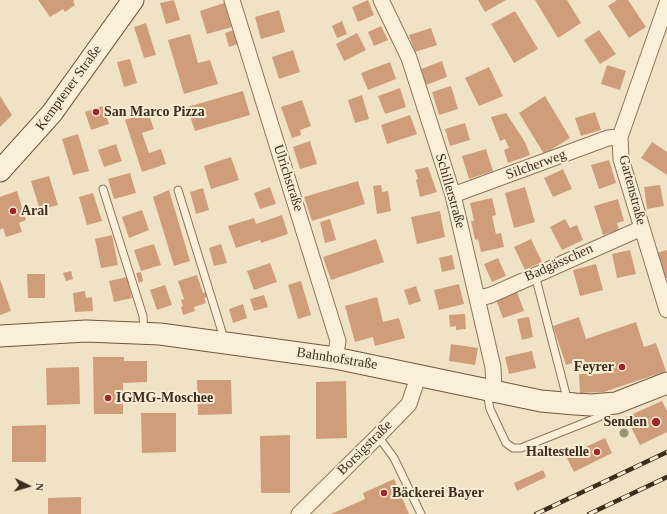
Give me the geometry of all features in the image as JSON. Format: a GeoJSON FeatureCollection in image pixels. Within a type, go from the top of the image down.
{"type":"FeatureCollection","features":[{"type":"Feature","properties":{"kind":"street","name":"Kemptener Straße"},"geometry":{"type":"LineString","coordinates":[[0,171],[52,113],[133,0]]}},
{"type":"Feature","properties":{"kind":"street","name":"Ulrichstraße"},"geometry":{"type":"LineString","coordinates":[[232,0],[338,341],[335,358]]}},
{"type":"Feature","properties":{"kind":"street","name":"Schillerstraße"},"geometry":{"type":"LineString","coordinates":[[381,0],[409,58],[453,195],[493,367],[491,389]]}},
{"type":"Feature","properties":{"kind":"street","name":"Gartenstraße"},"geometry":{"type":"LineString","coordinates":[[667,3],[661,39],[620,138],[621,158],[667,310]]}},
{"type":"Feature","properties":{"kind":"street","name":"Silcherweg"},"geometry":{"type":"LineString","coordinates":[[453,195],[608,138],[620,138]]}},
{"type":"Feature","properties":{"kind":"street","name":"Badgässchen"},"geometry":{"type":"LineString","coordinates":[[477,299],[642,228]]}},
{"type":"Feature","properties":{"kind":"street","name":"Bahnhofstraße"},"geometry":{"type":"LineString","coordinates":[[0,336],[79,331],[144,332],[335,358],[491,389],[543,406],[569,407],[616,403],[667,383]]}},
{"type":"Feature","properties":{"kind":"street","name":"Borsigstraße"},"geometry":{"type":"LineString","coordinates":[[299,514],[409,404],[419,374]]}},
{"type":"Feature","properties":{"kind":"lane"},"geometry":{"type":"LineString","coordinates":[[102,189],[143,316],[144,332]]}},
{"type":"Feature","properties":{"kind":"lane"},"geometry":{"type":"LineString","coordinates":[[178,190],[222,332],[221,342]]}},
{"type":"Feature","properties":{"kind":"lane"},"geometry":{"type":"LineString","coordinates":[[534,274],[569,407]]}},
{"type":"Feature","properties":{"kind":"lane"},"geometry":{"type":"LineString","coordinates":[[491,389],[488,406],[506,443],[513,448],[521,448],[599,417],[606,413],[607,404]]}},
{"type":"Feature","properties":{"kind":"lane"},"geometry":{"type":"LineString","coordinates":[[378,436],[394,458],[421,514]]}},
{"type":"Feature","properties":{"kind":"building"},"geometry":{"type":"Polygon","coordinates":[[[38,0],[75,0],[73,1],[75,5],[65,12],[63,9],[50,17],[38,0]]]}},
{"type":"Feature","properties":{"kind":"building"},"geometry":{"type":"Polygon","coordinates":[[[174,0],[180,20],[166,24],[160,3],[174,0]]]}},
{"type":"Feature","properties":{"kind":"building"},"geometry":{"type":"Polygon","coordinates":[[[368,0],[374,15],[358,22],[352,7],[368,0]]]}},
{"type":"Feature","properties":{"kind":"building"},"geometry":{"type":"Polygon","coordinates":[[[478,0],[506,0],[485,12],[478,0]]]}},
{"type":"Feature","properties":{"kind":"building"},"geometry":{"type":"Polygon","coordinates":[[[535,0],[567,0],[581,23],[558,38],[535,0]]]}},
{"type":"Feature","properties":{"kind":"building"},"geometry":{"type":"Polygon","coordinates":[[[617,0],[628,0],[646,27],[629,38],[608,6],[617,0]]]}},
{"type":"Feature","properties":{"kind":"building"},"geometry":{"type":"Polygon","coordinates":[[[224,3],[232,27],[207,34],[200,11],[224,3]]]}},
{"type":"Feature","properties":{"kind":"building"},"geometry":{"type":"Polygon","coordinates":[[[279,10],[285,32],[261,39],[255,17],[279,10]]]}},
{"type":"Feature","properties":{"kind":"building"},"geometry":{"type":"Polygon","coordinates":[[[515,11],[538,49],[514,63],[491,24],[515,11]]]}},
{"type":"Feature","properties":{"kind":"building"},"geometry":{"type":"Polygon","coordinates":[[[342,21],[347,34],[337,38],[332,26],[342,21]]]}},
{"type":"Feature","properties":{"kind":"building"},"geometry":{"type":"Polygon","coordinates":[[[146,23],[156,55],[144,58],[134,27],[146,23]]]}},
{"type":"Feature","properties":{"kind":"building"},"geometry":{"type":"Polygon","coordinates":[[[381,26],[388,40],[374,46],[368,32],[381,26]]]}},
{"type":"Feature","properties":{"kind":"building"},"geometry":{"type":"Polygon","coordinates":[[[431,28],[437,45],[415,52],[409,35],[431,28]]]}},
{"type":"Feature","properties":{"kind":"building"},"geometry":{"type":"Polygon","coordinates":[[[234,30],[238,44],[229,47],[225,33],[234,30]]]}},
{"type":"Feature","properties":{"kind":"building"},"geometry":{"type":"Polygon","coordinates":[[[599,30],[616,54],[600,64],[584,40],[599,30]]]}},
{"type":"Feature","properties":{"kind":"building"},"geometry":{"type":"Polygon","coordinates":[[[357,33],[366,50],[344,61],[336,44],[357,33]]]}},
{"type":"Feature","properties":{"kind":"building"},"geometry":{"type":"Polygon","coordinates":[[[190,34],[198,63],[210,60],[218,84],[184,94],[168,40],[190,34]]]}},
{"type":"Feature","properties":{"kind":"building"},"geometry":{"type":"Polygon","coordinates":[[[293,50],[300,72],[279,79],[272,57],[293,50]]]}},
{"type":"Feature","properties":{"kind":"building"},"geometry":{"type":"Polygon","coordinates":[[[130,59],[137,83],[124,87],[117,62],[130,59]]]}},
{"type":"Feature","properties":{"kind":"building"},"geometry":{"type":"Polygon","coordinates":[[[442,61],[447,77],[426,85],[421,69],[442,61]]]}},
{"type":"Feature","properties":{"kind":"building"},"geometry":{"type":"Polygon","coordinates":[[[390,62],[396,79],[368,90],[361,73],[390,62]]]}},
{"type":"Feature","properties":{"kind":"building"},"geometry":{"type":"Polygon","coordinates":[[[607,65],[626,71],[620,90],[601,84],[607,65]]]}},
{"type":"Feature","properties":{"kind":"building"},"geometry":{"type":"Polygon","coordinates":[[[489,67],[503,96],[479,106],[465,78],[489,67]]]}},
{"type":"Feature","properties":{"kind":"building"},"geometry":{"type":"Polygon","coordinates":[[[451,86],[458,109],[439,115],[432,92],[451,86]]]}},
{"type":"Feature","properties":{"kind":"building"},"geometry":{"type":"Polygon","coordinates":[[[400,88],[406,107],[385,114],[378,96],[400,88]]]}},
{"type":"Feature","properties":{"kind":"building"},"geometry":{"type":"Polygon","coordinates":[[[243,91],[250,115],[195,131],[187,107],[243,91]]]}},
{"type":"Feature","properties":{"kind":"building"},"geometry":{"type":"Polygon","coordinates":[[[362,95],[369,119],[355,123],[348,100],[362,95]]]}},
{"type":"Feature","properties":{"kind":"building"},"geometry":{"type":"Polygon","coordinates":[[[0,96],[12,115],[0,127],[0,96]]]}},
{"type":"Feature","properties":{"kind":"building"},"geometry":{"type":"Polygon","coordinates":[[[545,96],[570,138],[544,154],[519,113],[545,96]]]}},
{"type":"Feature","properties":{"kind":"building"},"geometry":{"type":"Polygon","coordinates":[[[302,100],[311,126],[300,130],[301,135],[292,138],[281,107],[302,100]]]}},
{"type":"Feature","properties":{"kind":"building"},"geometry":{"type":"Polygon","coordinates":[[[103,106],[109,124],[91,130],[85,112],[103,106]]]}},
{"type":"Feature","properties":{"kind":"building"},"geometry":{"type":"Polygon","coordinates":[[[148,112],[154,129],[142,133],[149,153],[161,149],[166,164],[142,172],[125,120],[148,112]]]}},
{"type":"Feature","properties":{"kind":"building"},"geometry":{"type":"Polygon","coordinates":[[[595,112],[601,130],[581,136],[575,118],[595,112]]]}},
{"type":"Feature","properties":{"kind":"building"},"geometry":{"type":"Polygon","coordinates":[[[506,113],[525,142],[530,155],[508,163],[504,150],[509,148],[505,139],[500,141],[491,117],[506,113]]]}},
{"type":"Feature","properties":{"kind":"building"},"geometry":{"type":"Polygon","coordinates":[[[410,115],[417,134],[387,144],[381,125],[410,115]]]}},
{"type":"Feature","properties":{"kind":"building"},"geometry":{"type":"Polygon","coordinates":[[[465,123],[470,140],[450,146],[445,129],[465,123]]]}},
{"type":"Feature","properties":{"kind":"building"},"geometry":{"type":"Polygon","coordinates":[[[78,134],[89,171],[73,175],[62,139],[78,134]]]}},
{"type":"Feature","properties":{"kind":"building"},"geometry":{"type":"Polygon","coordinates":[[[310,141],[317,164],[300,169],[293,147],[310,141]]]}},
{"type":"Feature","properties":{"kind":"building"},"geometry":{"type":"Polygon","coordinates":[[[652,142],[667,152],[667,175],[641,158],[652,142]]]}},
{"type":"Feature","properties":{"kind":"building"},"geometry":{"type":"Polygon","coordinates":[[[116,144],[122,161],[104,167],[98,150],[116,144]]]}},
{"type":"Feature","properties":{"kind":"building"},"geometry":{"type":"Polygon","coordinates":[[[486,149],[493,171],[469,179],[462,156],[486,149]]]}},
{"type":"Feature","properties":{"kind":"building"},"geometry":{"type":"Polygon","coordinates":[[[231,157],[239,180],[211,189],[204,166],[231,157]]]}},
{"type":"Feature","properties":{"kind":"building"},"geometry":{"type":"Polygon","coordinates":[[[609,160],[616,183],[599,189],[591,165],[609,160]]]}},
{"type":"Feature","properties":{"kind":"building"},"geometry":{"type":"Polygon","coordinates":[[[428,167],[437,192],[420,197],[416,180],[418,179],[415,170],[428,167]]]}},
{"type":"Feature","properties":{"kind":"building"},"geometry":{"type":"Polygon","coordinates":[[[563,169],[572,189],[553,197],[544,178],[563,169]]]}},
{"type":"Feature","properties":{"kind":"building"},"geometry":{"type":"Polygon","coordinates":[[[130,173],[136,193],[114,199],[108,179],[130,173]]]}},
{"type":"Feature","properties":{"kind":"building"},"geometry":{"type":"Polygon","coordinates":[[[49,176],[58,205],[40,210],[31,181],[49,176]]]}},
{"type":"Feature","properties":{"kind":"building"},"geometry":{"type":"Polygon","coordinates":[[[358,181],[365,204],[312,221],[304,197],[358,181]]]}},
{"type":"Feature","properties":{"kind":"building"},"geometry":{"type":"Polygon","coordinates":[[[381,185],[382,192],[388,191],[391,211],[377,214],[373,186],[381,185]]]}},
{"type":"Feature","properties":{"kind":"building"},"geometry":{"type":"Polygon","coordinates":[[[660,185],[664,206],[647,209],[644,187],[660,185]]]}},
{"type":"Feature","properties":{"kind":"building"},"geometry":{"type":"Polygon","coordinates":[[[270,187],[276,204],[260,209],[254,193],[270,187]]]}},
{"type":"Feature","properties":{"kind":"building"},"geometry":{"type":"Polygon","coordinates":[[[525,187],[535,222],[514,228],[505,193],[525,187]]]}},
{"type":"Feature","properties":{"kind":"building"},"geometry":{"type":"Polygon","coordinates":[[[203,188],[209,210],[196,214],[190,192],[203,188]]]}},
{"type":"Feature","properties":{"kind":"building"},"geometry":{"type":"Polygon","coordinates":[[[169,190],[190,261],[174,266],[153,197],[169,190]]]}},
{"type":"Feature","properties":{"kind":"building","name":"Aral"},"geometry":{"type":"Polygon","coordinates":[[[17,191],[26,220],[19,223],[22,232],[6,237],[3,228],[0,230],[0,197],[17,191]]]}},
{"type":"Feature","properties":{"kind":"building"},"geometry":{"type":"Polygon","coordinates":[[[93,193],[102,221],[87,225],[79,197],[93,193]]]}},
{"type":"Feature","properties":{"kind":"building"},"geometry":{"type":"Polygon","coordinates":[[[492,198],[496,215],[492,216],[496,234],[501,233],[504,247],[481,252],[478,239],[475,240],[471,221],[474,221],[470,203],[492,198]]]}},
{"type":"Feature","properties":{"kind":"building"},"geometry":{"type":"Polygon","coordinates":[[[618,199],[624,221],[617,223],[619,230],[603,235],[594,206],[618,199]]]}},
{"type":"Feature","properties":{"kind":"building"},"geometry":{"type":"Polygon","coordinates":[[[142,210],[149,230],[129,238],[122,217],[142,210]]]}},
{"type":"Feature","properties":{"kind":"building"},"geometry":{"type":"Polygon","coordinates":[[[440,211],[445,237],[417,244],[411,217],[440,211]]]}},
{"type":"Feature","properties":{"kind":"building"},"geometry":{"type":"Polygon","coordinates":[[[282,215],[288,234],[261,243],[260,240],[236,248],[228,226],[254,218],[256,224],[282,215]]]}},
{"type":"Feature","properties":{"kind":"building"},"geometry":{"type":"Polygon","coordinates":[[[330,219],[336,240],[325,243],[320,222],[330,219]]]}},
{"type":"Feature","properties":{"kind":"building"},"geometry":{"type":"Polygon","coordinates":[[[565,219],[570,228],[577,225],[583,240],[562,250],[550,227],[565,219]]]}},
{"type":"Feature","properties":{"kind":"building"},"geometry":{"type":"Polygon","coordinates":[[[112,235],[118,265],[101,268],[95,239],[112,235]]]}},
{"type":"Feature","properties":{"kind":"building"},"geometry":{"type":"Polygon","coordinates":[[[376,239],[384,262],[331,280],[323,257],[376,239]]]}},
{"type":"Feature","properties":{"kind":"building"},"geometry":{"type":"Polygon","coordinates":[[[531,239],[542,262],[525,270],[514,247],[531,239]]]}},
{"type":"Feature","properties":{"kind":"building"},"geometry":{"type":"Polygon","coordinates":[[[154,244],[161,265],[141,271],[134,250],[154,244]]]}},
{"type":"Feature","properties":{"kind":"building"},"geometry":{"type":"Polygon","coordinates":[[[221,244],[227,263],[214,266],[209,248],[221,244]]]}},
{"type":"Feature","properties":{"kind":"building"},"geometry":{"type":"Polygon","coordinates":[[[630,250],[636,274],[617,278],[612,254],[630,250]]]}},
{"type":"Feature","properties":{"kind":"building"},"geometry":{"type":"Polygon","coordinates":[[[667,250],[667,278],[663,279],[656,253],[667,250]]]}},
{"type":"Feature","properties":{"kind":"building"},"geometry":{"type":"Polygon","coordinates":[[[452,255],[455,269],[442,272],[439,258],[452,255]]]}},
{"type":"Feature","properties":{"kind":"building"},"geometry":{"type":"Polygon","coordinates":[[[498,258],[506,276],[492,282],[484,264],[498,258]]]}},
{"type":"Feature","properties":{"kind":"building"},"geometry":{"type":"Polygon","coordinates":[[[270,263],[277,282],[254,290],[247,271],[270,263]]]}},
{"type":"Feature","properties":{"kind":"building"},"geometry":{"type":"Polygon","coordinates":[[[596,264],[603,290],[580,296],[573,270],[596,264]]]}},
{"type":"Feature","properties":{"kind":"building"},"geometry":{"type":"Polygon","coordinates":[[[71,271],[73,279],[66,281],[63,273],[71,271]]]}},
{"type":"Feature","properties":{"kind":"building"},"geometry":{"type":"Polygon","coordinates":[[[141,272],[143,281],[139,283],[136,273],[141,272]]]}},
{"type":"Feature","properties":{"kind":"building"},"geometry":{"type":"Polygon","coordinates":[[[27,274],[45,274],[45,298],[28,298],[27,274]]]}},
{"type":"Feature","properties":{"kind":"building"},"geometry":{"type":"Polygon","coordinates":[[[197,275],[203,293],[206,292],[207,297],[204,298],[206,303],[194,307],[195,311],[183,315],[181,300],[184,299],[178,281],[197,275]]]}},
{"type":"Feature","properties":{"kind":"building"},"geometry":{"type":"Polygon","coordinates":[[[127,277],[132,298],[114,302],[109,281],[127,277]]]}},
{"type":"Feature","properties":{"kind":"building"},"geometry":{"type":"Polygon","coordinates":[[[0,279],[11,311],[0,315],[0,279]]]}},
{"type":"Feature","properties":{"kind":"building"},"geometry":{"type":"Polygon","coordinates":[[[301,281],[311,315],[298,319],[288,285],[301,281]]]}},
{"type":"Feature","properties":{"kind":"building"},"geometry":{"type":"Polygon","coordinates":[[[459,284],[464,304],[439,310],[434,290],[459,284]]]}},
{"type":"Feature","properties":{"kind":"building"},"geometry":{"type":"Polygon","coordinates":[[[165,285],[172,305],[157,310],[150,290],[165,285]]]}},
{"type":"Feature","properties":{"kind":"building"},"geometry":{"type":"Polygon","coordinates":[[[416,286],[421,301],[409,305],[404,290],[416,286]]]}},
{"type":"Feature","properties":{"kind":"building"},"geometry":{"type":"Polygon","coordinates":[[[85,291],[86,298],[92,297],[93,311],[75,312],[73,293],[85,291]]]}},
{"type":"Feature","properties":{"kind":"building"},"geometry":{"type":"Polygon","coordinates":[[[517,292],[524,311],[503,318],[496,300],[517,292]]]}},
{"type":"Feature","properties":{"kind":"building"},"geometry":{"type":"Polygon","coordinates":[[[264,295],[268,307],[254,311],[250,299],[264,295]]]}},
{"type":"Feature","properties":{"kind":"building"},"geometry":{"type":"Polygon","coordinates":[[[377,297],[383,322],[399,318],[405,338],[375,346],[373,337],[355,342],[345,306],[377,297]]]}},
{"type":"Feature","properties":{"kind":"building"},"geometry":{"type":"Polygon","coordinates":[[[243,304],[247,318],[233,323],[229,309],[243,304]]]}},
{"type":"Feature","properties":{"kind":"building"},"geometry":{"type":"Polygon","coordinates":[[[465,314],[466,329],[456,330],[456,326],[450,327],[449,315],[465,314]]]}},
{"type":"Feature","properties":{"kind":"building"},"geometry":{"type":"Polygon","coordinates":[[[529,317],[533,337],[522,340],[517,319],[529,317]]]}},
{"type":"Feature","properties":{"kind":"building"},"geometry":{"type":"Polygon","coordinates":[[[579,317],[586,339],[636,322],[644,347],[656,343],[666,371],[604,392],[580,393],[579,374],[602,374],[612,370],[609,362],[587,369],[584,359],[566,365],[553,326],[579,317]]]}},
{"type":"Feature","properties":{"kind":"building"},"geometry":{"type":"Polygon","coordinates":[[[451,344],[478,348],[475,365],[449,361],[451,344]]]}},
{"type":"Feature","properties":{"kind":"building"},"geometry":{"type":"Polygon","coordinates":[[[532,351],[536,368],[509,374],[505,357],[532,351]]]}},
{"type":"Feature","properties":{"kind":"building","name":"IGMG-Moschee"},"geometry":{"type":"Polygon","coordinates":[[[93,357],[124,357],[124,361],[147,361],[147,382],[123,383],[123,414],[94,414],[93,357]]]}},
{"type":"Feature","properties":{"kind":"building"},"geometry":{"type":"Polygon","coordinates":[[[79,367],[80,404],[47,405],[46,368],[79,367]]]}},
{"type":"Feature","properties":{"kind":"building"},"geometry":{"type":"Polygon","coordinates":[[[197,380],[231,380],[232,414],[198,415],[197,380]]]}},
{"type":"Feature","properties":{"kind":"building"},"geometry":{"type":"Polygon","coordinates":[[[346,381],[347,438],[316,439],[316,382],[346,381]]]}},
{"type":"Feature","properties":{"kind":"building"},"geometry":{"type":"Polygon","coordinates":[[[662,401],[667,411],[667,432],[640,445],[626,417],[662,401]]]}},
{"type":"Feature","properties":{"kind":"building"},"geometry":{"type":"Polygon","coordinates":[[[141,413],[176,413],[176,452],[142,453],[141,413]]]}},
{"type":"Feature","properties":{"kind":"building"},"geometry":{"type":"Polygon","coordinates":[[[46,425],[46,462],[12,462],[12,426],[46,425]]]}},
{"type":"Feature","properties":{"kind":"building"},"geometry":{"type":"Polygon","coordinates":[[[290,435],[290,493],[261,493],[260,436],[290,435]]]}},
{"type":"Feature","properties":{"kind":"building"},"geometry":{"type":"Polygon","coordinates":[[[605,438],[612,453],[574,472],[566,456],[605,438]]]}},
{"type":"Feature","properties":{"kind":"building"},"geometry":{"type":"Polygon","coordinates":[[[543,470],[546,477],[517,491],[514,483],[543,470]]]}},
{"type":"Feature","properties":{"kind":"building"},"geometry":{"type":"Polygon","coordinates":[[[394,479],[409,514],[331,514],[365,499],[363,493],[394,479]]]}},
{"type":"Feature","properties":{"kind":"building"},"geometry":{"type":"Polygon","coordinates":[[[81,497],[81,514],[48,514],[48,498],[81,497]]]}},
{"type":"Feature","properties":{"kind":"railway"},"geometry":{"type":"LineString","coordinates":[[536,514],[667,452]]}},
{"type":"Feature","properties":{"kind":"railway"},"geometry":{"type":"LineString","coordinates":[[589,514],[667,477]]}},
{"type":"Feature","properties":{"kind":"place","name":"San Marco Pizza"},"geometry":{"type":"Point","coordinates":[96,112]}},
{"type":"Feature","properties":{"kind":"place","name":"Aral"},"geometry":{"type":"Point","coordinates":[13,211]}},
{"type":"Feature","properties":{"kind":"place","name":"Feyrer"},"geometry":{"type":"Point","coordinates":[622,367]}},
{"type":"Feature","properties":{"kind":"place","name":"IGMG-Moschee"},"geometry":{"type":"Point","coordinates":[108,398]}},
{"type":"Feature","properties":{"kind":"place","name":"Senden"},"geometry":{"type":"Point","coordinates":[656,422]}},
{"type":"Feature","properties":{"kind":"place","name":"Haltestelle"},"geometry":{"type":"Point","coordinates":[597,452]}},
{"type":"Feature","properties":{"kind":"place","name":"Bäckerei Bayer"},"geometry":{"type":"Point","coordinates":[384,493]}}]}
